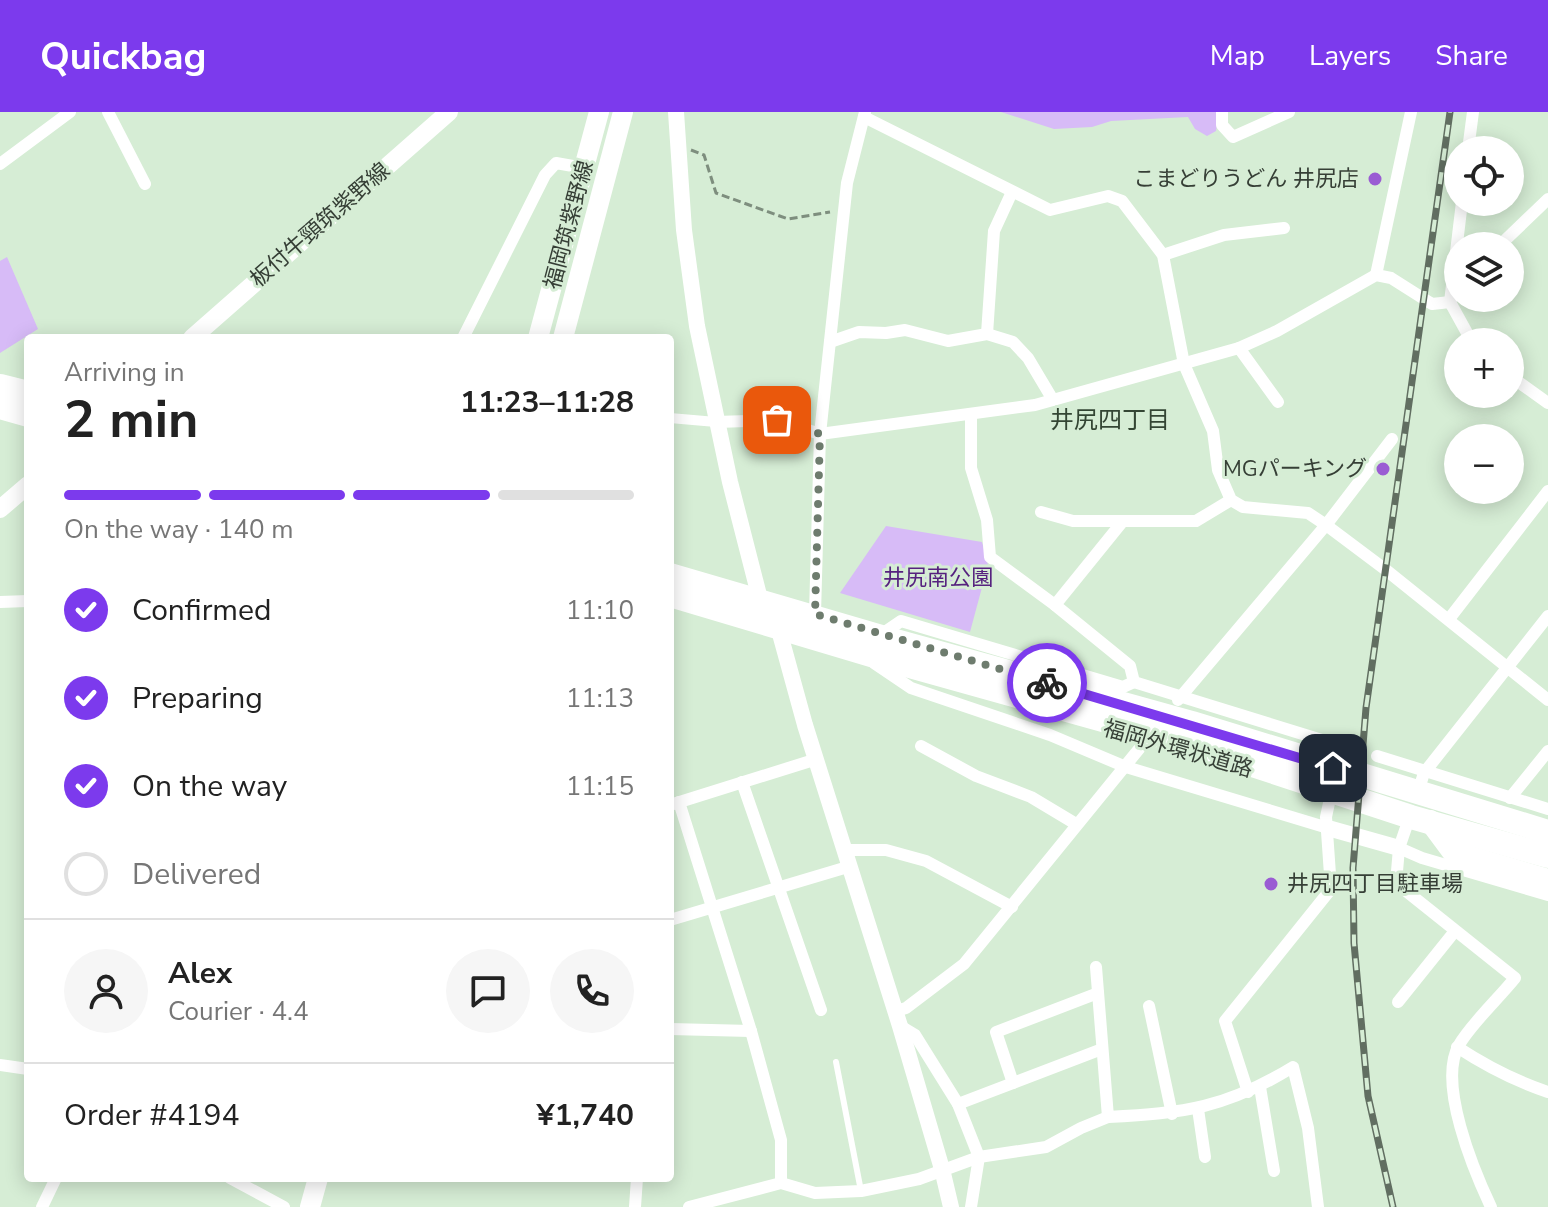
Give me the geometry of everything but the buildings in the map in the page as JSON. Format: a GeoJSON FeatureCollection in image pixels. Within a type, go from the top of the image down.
{"type":"FeatureCollection","features":[{"type":"Feature","properties":{"kind":"highway"},"geometry":{"type":"LineString","coordinates":[[0,384],[24,390]]}},
{"type":"Feature","properties":{"kind":"highway"},"geometry":{"type":"LineString","coordinates":[[0,409],[24,416]]}},
{"type":"Feature","properties":{"kind":"highway"},"geometry":{"type":"LineString","coordinates":[[674,575],[900,643],[1192,723],[1548,832]]}},
{"type":"Feature","properties":{"kind":"highway","name":"福岡外環状道路"},"geometry":{"type":"LineString","coordinates":[[674,575],[1337,769],[1421,783],[1509,809],[1548,832]]}},
{"type":"Feature","properties":{"kind":"highway"},"geometry":{"type":"LineString","coordinates":[[674,596],[1185,743],[1411,817],[1548,856]]}},
{"type":"Feature","properties":{"kind":"highway","name":"福岡外環状道路"},"geometry":{"type":"LineString","coordinates":[[674,602],[1548,856]]}},
{"type":"Feature","properties":{"kind":"highway"},"geometry":{"type":"LineString","coordinates":[[1509,809],[1548,822]]}},
{"type":"Feature","properties":{"kind":"highway"},"geometry":{"type":"LineString","coordinates":[[1420,818],[1453,852],[1548,880]]}},
{"type":"Feature","properties":{"kind":"main road","name":"板付牛頸筑紫野線"},"geometry":{"type":"LineString","coordinates":[[197,334],[449,112]]}},
{"type":"Feature","properties":{"kind":"main road","name":"福岡筑紫野線"},"geometry":{"type":"LineString","coordinates":[[539,334],[599,112]]}},
{"type":"Feature","properties":{"kind":"main road","name":"福岡筑紫野線"},"geometry":{"type":"LineString","coordinates":[[564,334],[623,112]]}},
{"type":"Feature","properties":{"kind":"main road"},"geometry":{"type":"LineString","coordinates":[[0,509],[24,488]]}},
{"type":"Feature","properties":{"kind":"main road"},"geometry":{"type":"LineString","coordinates":[[310,1207],[317,1182]]}},
{"type":"Feature","properties":{"kind":"street"},"geometry":{"type":"LineString","coordinates":[[0,164],[70,112]]}},
{"type":"Feature","properties":{"kind":"street"},"geometry":{"type":"LineString","coordinates":[[108,112],[145,184]]}},
{"type":"Feature","properties":{"kind":"street"},"geometry":{"type":"LineString","coordinates":[[676,112],[686,244],[697,326],[716,422],[760,599],[780,634],[898,1018],[951,1207]]}},
{"type":"Feature","properties":{"kind":"street"},"geometry":{"type":"LineString","coordinates":[[1222,112],[1222,125],[1233,137],[1289,112]]}},
{"type":"Feature","properties":{"kind":"street"},"geometry":{"type":"LineString","coordinates":[[1376,275],[1411,112]]}},
{"type":"Feature","properties":{"kind":"street"},"geometry":{"type":"LineString","coordinates":[[1470,136],[1473,112]]}},
{"type":"Feature","properties":{"kind":"street"},"geometry":{"type":"LineString","coordinates":[[815,614],[820,434],[847,183],[864,115],[1050,210],[1108,196],[1122,201],[1163,255],[1184,364],[1213,431],[1218,470],[1231,500],[1243,507],[1308,513],[1449,619],[1548,700]]}},
{"type":"Feature","properties":{"kind":"street"},"geometry":{"type":"LineString","coordinates":[[465,334],[545,175],[556,163],[584,168]]}},
{"type":"Feature","properties":{"kind":"street"},"geometry":{"type":"LineString","coordinates":[[987,334],[994,231],[1012,192]]}},
{"type":"Feature","properties":{"kind":"street"},"geometry":{"type":"LineString","coordinates":[[1514,232],[1548,199]]}},
{"type":"Feature","properties":{"kind":"street"},"geometry":{"type":"LineString","coordinates":[[1163,255],[1224,235],[1284,228]]}},
{"type":"Feature","properties":{"kind":"street"},"geometry":{"type":"LineString","coordinates":[[674,418],[716,422],[777,420],[820,434],[971,414],[1053,400],[1239,348],[1277,331],[1376,275],[1391,278],[1432,304],[1444,303]]}},
{"type":"Feature","properties":{"kind":"street"},"geometry":{"type":"LineString","coordinates":[[830,342],[859,332],[905,330],[948,341],[987,334],[1013,342],[1028,358],[1053,400]]}},
{"type":"Feature","properties":{"kind":"street"},"geometry":{"type":"LineString","coordinates":[[1239,348],[1278,402]]}},
{"type":"Feature","properties":{"kind":"street"},"geometry":{"type":"LineString","coordinates":[[1524,386],[1548,403]]}},
{"type":"Feature","properties":{"kind":"street"},"geometry":{"type":"LineString","coordinates":[[971,414],[971,468],[987,520],[990,557],[1130,666],[1134,682]]}},
{"type":"Feature","properties":{"kind":"street"},"geometry":{"type":"LineString","coordinates":[[898,1018],[906,1008],[964,964],[1180,697],[1326,525],[1392,439]]}},
{"type":"Feature","properties":{"kind":"street"},"geometry":{"type":"LineString","coordinates":[[1449,619],[1548,491]]}},
{"type":"Feature","properties":{"kind":"street"},"geometry":{"type":"LineString","coordinates":[[1041,512],[1073,521],[1196,521],[1231,500]]}},
{"type":"Feature","properties":{"kind":"street"},"geometry":{"type":"LineString","coordinates":[[1055,605],[1123,521]]}},
{"type":"Feature","properties":{"kind":"street"},"geometry":{"type":"LineString","coordinates":[[0,602],[24,601]]}},
{"type":"Feature","properties":{"kind":"street"},"geometry":{"type":"LineString","coordinates":[[1491,1207],[1468,1157],[1452,1079],[1457,1047],[1515,978],[1396,883],[1399,848],[1420,818],[1421,783],[1548,616]]}},
{"type":"Feature","properties":{"kind":"street"},"geometry":{"type":"LineString","coordinates":[[882,634],[901,621],[1123,687],[1134,682],[1338,745],[1341,750],[1326,817],[1331,889],[1225,1021],[1254,1090],[1274,1171]]}},
{"type":"Feature","properties":{"kind":"street"},"geometry":{"type":"LineString","coordinates":[[873,662],[911,688],[1050,735],[1126,767],[1548,895]]}},
{"type":"Feature","properties":{"kind":"street"},"geometry":{"type":"LineString","coordinates":[[921,746],[976,776],[1031,797],[1076,824]]}},
{"type":"Feature","properties":{"kind":"street"},"geometry":{"type":"LineString","coordinates":[[1509,809],[1548,751]]}},
{"type":"Feature","properties":{"kind":"street"},"geometry":{"type":"LineString","coordinates":[[1377,756],[1421,783]]}},
{"type":"Feature","properties":{"kind":"street"},"geometry":{"type":"LineString","coordinates":[[781,1183],[781,1140],[751,1031],[714,907],[674,804],[817,759]]}},
{"type":"Feature","properties":{"kind":"street"},"geometry":{"type":"LineString","coordinates":[[742,782],[821,1010]]}},
{"type":"Feature","properties":{"kind":"street"},"geometry":{"type":"LineString","coordinates":[[1509,809],[1548,809]]}},
{"type":"Feature","properties":{"kind":"street"},"geometry":{"type":"LineString","coordinates":[[845,850],[886,850],[926,861],[1012,907]]}},
{"type":"Feature","properties":{"kind":"street"},"geometry":{"type":"LineString","coordinates":[[674,919],[851,866]]}},
{"type":"Feature","properties":{"kind":"street"},"geometry":{"type":"LineString","coordinates":[[1398,1002],[1455,931]]}},
{"type":"Feature","properties":{"kind":"street"},"geometry":{"type":"LineString","coordinates":[[1096,967],[1108,1117]]}},
{"type":"Feature","properties":{"kind":"street"},"geometry":{"type":"LineString","coordinates":[[1013,1083],[996,1032],[1098,993]]}},
{"type":"Feature","properties":{"kind":"street"},"geometry":{"type":"LineString","coordinates":[[1149,1006],[1172,1114]]}},
{"type":"Feature","properties":{"kind":"street"},"geometry":{"type":"LineString","coordinates":[[898,1018],[915,1035],[958,1104],[979,1157],[971,1207]]}},
{"type":"Feature","properties":{"kind":"street"},"geometry":{"type":"LineString","coordinates":[[674,1029],[751,1031]]}},
{"type":"Feature","properties":{"kind":"street"},"geometry":{"type":"LineString","coordinates":[[1457,1047],[1485,1065],[1548,1092]]}},
{"type":"Feature","properties":{"kind":"street"},"geometry":{"type":"LineString","coordinates":[[958,1104],[1102,1049]]}},
{"type":"Feature","properties":{"kind":"street"},"geometry":{"type":"LineString","coordinates":[[1,1067],[24,1069]]}},
{"type":"Feature","properties":{"kind":"street"},"geometry":{"type":"LineString","coordinates":[[689,1207],[781,1183],[815,1193],[861,1191],[919,1179],[979,1157],[1046,1147],[1108,1117],[1172,1114],[1198,1109],[1254,1090],[1293,1067],[1308,1128],[1318,1207]]}},
{"type":"Feature","properties":{"kind":"street"},"geometry":{"type":"LineString","coordinates":[[1198,1109],[1205,1157]]}},
{"type":"Feature","properties":{"kind":"street"},"geometry":{"type":"LineString","coordinates":[[42,1207],[54,1182]]}},
{"type":"Feature","properties":{"kind":"street"},"geometry":{"type":"LineString","coordinates":[[237,1182],[284,1207]]}},
{"type":"Feature","properties":{"kind":"street"},"geometry":{"type":"LineString","coordinates":[[635,1207],[637,1182]]}},
{"type":"Feature","properties":{"kind":"lane"},"geometry":{"type":"LineString","coordinates":[[836,1062],[861,1191]]}},
{"type":"Feature","properties":{"kind":"path"},"geometry":{"type":"LineString","coordinates":[[677,145],[704,155],[716,193],[788,219],[844,209]]}},
{"type":"Feature","properties":{"kind":"green space"},"geometry":{"type":"Polygon","coordinates":[[[1001,112],[1219,112],[1216,131],[1207,136],[1195,129],[1188,117],[1111,121],[1092,127],[1054,129],[1001,112]]]}},
{"type":"Feature","properties":{"kind":"green space"},"geometry":{"type":"Polygon","coordinates":[[[7,257],[38,329],[24,334],[24,338],[0,353],[0,261],[7,257]]]}},
{"type":"Feature","properties":{"kind":"green space","name":"井尻南公園"},"geometry":{"type":"Polygon","coordinates":[[[886,526],[982,542],[988,565],[970,632],[840,593],[886,526]]]}},
{"type":"Feature","properties":{"kind":"railway"},"geometry":{"type":"LineString","coordinates":[[1393,1207],[1368,1096],[1354,943],[1353,868],[1366,708],[1450,112]]}},
{"type":"Feature","properties":{"kind":"way so far"},"geometry":{"type":"LineString","coordinates":[[777,420],[820,434],[815,614],[1047,683]]}},
{"type":"Feature","properties":{"kind":"place","name":"こまどりうどん 井尻店"},"geometry":{"type":"Point","coordinates":[1375,179]}},
{"type":"Feature","properties":{"kind":"place","name":"MGパーキング"},"geometry":{"type":"Point","coordinates":[1383,469]}},
{"type":"Feature","properties":{"kind":"place","name":"井尻四丁目駐車場"},"geometry":{"type":"Point","coordinates":[1271,884]}},
{"type":"Feature","properties":{"kind":"district","name":"井尻四丁目"},"geometry":{"type":"Point","coordinates":[1110,420]}},
{"type":"Feature","properties":{"kind":"route"},"geometry":{"type":"LineString","coordinates":[[1047,683],[1333,768]]}}]}
